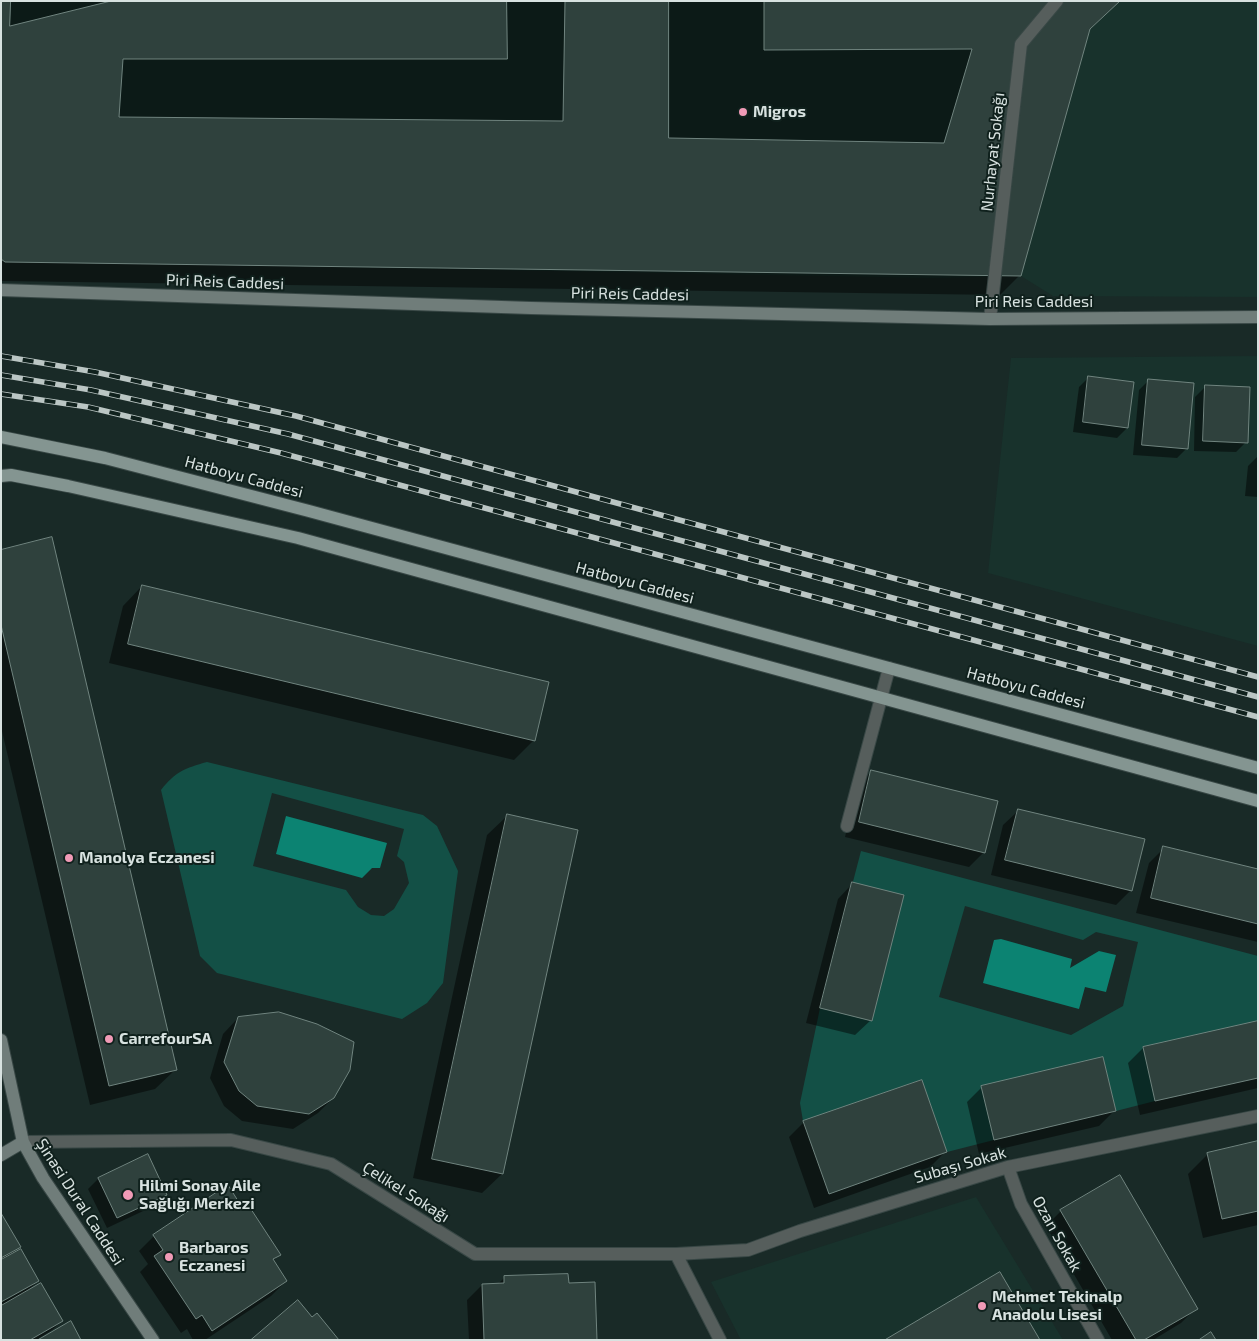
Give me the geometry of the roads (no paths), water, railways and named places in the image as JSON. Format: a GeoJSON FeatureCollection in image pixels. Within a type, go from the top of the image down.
{"type":"FeatureCollection","features":[{"type":"Feature","properties":{"kind":"main road","name":"Hatboyu Caddesi"},"geometry":{"type":"LineString","coordinates":[[1,437],[105,458],[1258,768]]}},
{"type":"Feature","properties":{"kind":"main road"},"geometry":{"type":"LineString","coordinates":[[1,476],[11,475],[68,486],[298,538],[1258,800]]}},
{"type":"Feature","properties":{"kind":"street","name":"Nurhayat Sokağı"},"geometry":{"type":"LineString","coordinates":[[990,319],[1021,44],[1057,1]]}},
{"type":"Feature","properties":{"kind":"street","name":"Piri Reis Caddesi"},"geometry":{"type":"LineString","coordinates":[[1,290],[531,308],[990,319],[1258,317]]}},
{"type":"Feature","properties":{"kind":"street"},"geometry":{"type":"LineString","coordinates":[[847,826],[889,668]]}},
{"type":"Feature","properties":{"kind":"street","name":"Şinasi Dural Caddesi"},"geometry":{"type":"LineString","coordinates":[[1,1040],[23,1142],[43,1178],[153,1340]]}},
{"type":"Feature","properties":{"kind":"street","name":"Subaşı Sokak"},"geometry":{"type":"LineString","coordinates":[[676,1254],[748,1250],[800,1231],[1008,1167],[1258,1116]]}},
{"type":"Feature","properties":{"kind":"street","name":"Çelikel Sokağı"},"geometry":{"type":"LineString","coordinates":[[23,1142],[231,1140],[331,1164],[475,1254],[676,1254]]}},
{"type":"Feature","properties":{"kind":"street"},"geometry":{"type":"LineString","coordinates":[[1,1155],[23,1142]]}},
{"type":"Feature","properties":{"kind":"street","name":"Ozan Sokak"},"geometry":{"type":"LineString","coordinates":[[1008,1167],[1021,1204],[1098,1340]]}},
{"type":"Feature","properties":{"kind":"street"},"geometry":{"type":"LineString","coordinates":[[676,1254],[720,1340]]}},
{"type":"Feature","properties":{"kind":"railway"},"geometry":{"type":"LineString","coordinates":[[1,356],[95,372],[296,416],[1258,677]]}},
{"type":"Feature","properties":{"kind":"railway"},"geometry":{"type":"LineString","coordinates":[[1,375],[91,390],[288,434],[1258,697]]}},
{"type":"Feature","properties":{"kind":"railway"},"geometry":{"type":"LineString","coordinates":[[1,394],[88,407],[281,453],[1258,717]]}},
{"type":"Feature","properties":{"kind":"place","name":"Migros"},"geometry":{"type":"Point","coordinates":[743,112]}},
{"type":"Feature","properties":{"kind":"place","name":"Manolya Eczanesi"},"geometry":{"type":"Point","coordinates":[69,858]}},
{"type":"Feature","properties":{"kind":"place","name":"CarrefourSA"},"geometry":{"type":"Point","coordinates":[109,1039]}},
{"type":"Feature","properties":{"kind":"place","name":"Hilmi Sonay Aile Sağlığı Merkezi"},"geometry":{"type":"Point","coordinates":[128,1195]}},
{"type":"Feature","properties":{"kind":"place","name":"Barbaros Eczanesi"},"geometry":{"type":"Point","coordinates":[169,1257]}},
{"type":"Feature","properties":{"kind":"place","name":"Mehmet Tekinalp Anadolu Lisesi"},"geometry":{"type":"Point","coordinates":[982,1306]}}]}
